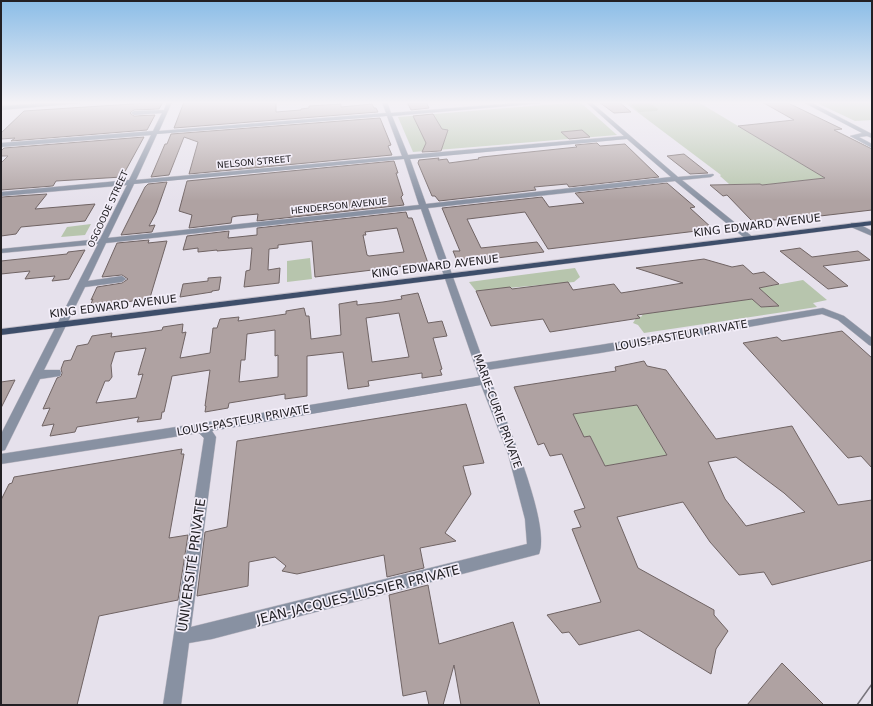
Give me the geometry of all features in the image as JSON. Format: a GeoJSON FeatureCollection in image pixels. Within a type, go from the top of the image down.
{"type":"FeatureCollection","features":[{"type":"Feature","properties":{"kind":"main road","name":"KING EDWARD AVENUE"},"geometry":{"type":"LineString","coordinates":[[1,332],[872,223]]}},
{"type":"Feature","properties":{"kind":"street"},"geometry":{"type":"LineString","coordinates":[[1,145],[130,135]]}},
{"type":"Feature","properties":{"kind":"street","name":"OSGOODE STREET"},"geometry":{"type":"LineString","coordinates":[[1,446],[63,324],[154,135]]}},
{"type":"Feature","properties":{"kind":"street","name":"MARIE-CURIE PRIVATE"},"geometry":{"type":"LineString","coordinates":[[397,135],[485,380],[514,454],[532,519],[534,549]]}},
{"type":"Feature","properties":{"kind":"street"},"geometry":{"type":"LineString","coordinates":[[627,135],[678,180],[750,238]]}},
{"type":"Feature","properties":{"kind":"street"},"geometry":{"type":"LineString","coordinates":[[862,135],[853,136],[872,146]]}},
{"type":"Feature","properties":{"kind":"street","name":"NELSON STREET"},"geometry":{"type":"LineString","coordinates":[[1,194],[629,137]]}},
{"type":"Feature","properties":{"kind":"street","name":"HENDERSON AVENUE"},"geometry":{"type":"LineString","coordinates":[[1,251],[678,180],[710,175]]}},
{"type":"Feature","properties":{"kind":"street"},"geometry":{"type":"LineString","coordinates":[[854,226],[872,234]]}},
{"type":"Feature","properties":{"kind":"street"},"geometry":{"type":"LineString","coordinates":[[82,285],[122,279]]}},
{"type":"Feature","properties":{"kind":"street","name":"LOUIS-PASTEUR PRIVATE"},"geometry":{"type":"LineString","coordinates":[[481,367],[600,349],[823,311],[841,318],[872,343]]}},
{"type":"Feature","properties":{"kind":"street"},"geometry":{"type":"LineString","coordinates":[[37,375],[56,373]]}},
{"type":"Feature","properties":{"kind":"street","name":"LOUIS-PASTEUR PRIVATE"},"geometry":{"type":"LineString","coordinates":[[2,461],[485,380]]}},
{"type":"Feature","properties":{"kind":"street","name":"UNIVERSITÉ PRIVATE"},"geometry":{"type":"LineString","coordinates":[[172,705],[210,437],[202,428]]}},
{"type":"Feature","properties":{"kind":"street","name":"JEAN-JACQUES-LUSSIER PRIVATE"},"geometry":{"type":"LineString","coordinates":[[181,637],[212,631],[534,549]]}},
{"type":"Feature","properties":{"kind":"green space"},"geometry":{"type":"Polygon","coordinates":[[[406,135],[617,135],[413,152],[406,135]]]}},
{"type":"Feature","properties":{"kind":"green space"},"geometry":{"type":"Polygon","coordinates":[[[668,135],[753,135],[825,178],[762,185],[729,184],[720,176],[721,175],[668,135]]]}},
{"type":"Feature","properties":{"kind":"green space"},"geometry":{"type":"Polygon","coordinates":[[[91,224],[85,235],[61,237],[67,227],[91,224]]]}},
{"type":"Feature","properties":{"kind":"green space"},"geometry":{"type":"Polygon","coordinates":[[[310,258],[312,279],[287,282],[287,261],[310,258]]]}},
{"type":"Feature","properties":{"kind":"green space"},"geometry":{"type":"Polygon","coordinates":[[[575,268],[580,277],[574,282],[476,291],[469,282],[575,268]]]}},
{"type":"Feature","properties":{"kind":"green space"},"geometry":{"type":"Polygon","coordinates":[[[803,280],[827,300],[813,303],[817,307],[644,333],[638,325],[633,323],[638,315],[641,317],[643,314],[752,299],[761,307],[778,306],[759,288],[803,280]]]}},
{"type":"Feature","properties":{"kind":"green space"},"geometry":{"type":"Polygon","coordinates":[[[637,405],[667,455],[605,466],[590,436],[584,437],[573,414],[637,405]]]}},
{"type":"Feature","properties":{"kind":"building"},"geometry":{"type":"Polygon","coordinates":[[[1,135],[86,135],[11,141],[15,138],[1,139],[1,135]]]}},
{"type":"Feature","properties":{"kind":"building"},"geometry":{"type":"Polygon","coordinates":[[[171,135],[387,135],[391,145],[388,146],[392,155],[189,174],[198,142],[184,137],[169,175],[151,177],[165,144],[167,144],[171,135]]]}},
{"type":"Feature","properties":{"kind":"building"},"geometry":{"type":"Polygon","coordinates":[[[422,135],[446,135],[441,151],[422,152],[426,143],[422,135]]]}},
{"type":"Feature","properties":{"kind":"building"},"geometry":{"type":"Polygon","coordinates":[[[564,135],[588,135],[590,137],[569,139],[564,135]]]}},
{"type":"Feature","properties":{"kind":"building"},"geometry":{"type":"Polygon","coordinates":[[[753,135],[844,135],[872,149],[872,210],[794,219],[752,221],[727,195],[723,196],[710,185],[762,185],[825,178],[753,135]]]}},
{"type":"Feature","properties":{"kind":"building"},"geometry":{"type":"Polygon","coordinates":[[[144,137],[122,177],[56,181],[53,186],[1,190],[1,163],[8,156],[1,156],[1,151],[4,148],[144,137]]]}},
{"type":"Feature","properties":{"kind":"building"},"geometry":{"type":"Polygon","coordinates":[[[597,143],[600,146],[625,144],[659,177],[569,187],[567,184],[534,187],[536,190],[439,201],[435,196],[432,196],[418,163],[419,160],[439,158],[438,160],[447,159],[449,163],[479,159],[478,158],[482,157],[577,147],[575,145],[597,143]]]}},
{"type":"Feature","properties":{"kind":"building"},"geometry":{"type":"Polygon","coordinates":[[[684,154],[708,173],[690,174],[667,156],[684,154]]]}},
{"type":"Feature","properties":{"kind":"building"},"geometry":{"type":"Polygon","coordinates":[[[394,161],[403,195],[401,197],[404,205],[257,221],[258,214],[237,216],[232,217],[231,223],[189,228],[192,215],[179,211],[187,181],[394,161]]]}},
{"type":"Feature","properties":{"kind":"building"},"geometry":{"type":"Polygon","coordinates":[[[167,182],[156,213],[149,226],[155,225],[152,232],[121,235],[145,187],[148,184],[167,182]]]}},
{"type":"Feature","properties":{"kind":"building"},"geometry":{"type":"Polygon","coordinates":[[[667,183],[695,207],[690,208],[713,229],[548,249],[525,212],[467,219],[481,248],[537,242],[544,252],[458,263],[453,251],[460,251],[442,208],[542,197],[549,207],[584,203],[575,193],[667,183]]]}},
{"type":"Feature","properties":{"kind":"building"},"geometry":{"type":"Polygon","coordinates":[[[47,194],[35,209],[95,204],[85,221],[21,227],[16,234],[1,236],[1,197],[47,194]]]}},
{"type":"Feature","properties":{"kind":"building"},"geometry":{"type":"Polygon","coordinates":[[[406,212],[408,218],[412,218],[429,266],[409,270],[405,269],[405,266],[315,277],[312,241],[278,245],[278,248],[269,249],[268,270],[280,268],[279,283],[244,287],[246,271],[250,270],[252,248],[198,252],[198,248],[183,250],[187,236],[229,231],[228,238],[257,235],[257,228],[406,212]],[[397,228],[365,232],[366,235],[363,235],[367,255],[369,256],[404,252],[397,228]]]}},
{"type":"Feature","properties":{"kind":"building"},"geometry":{"type":"Polygon","coordinates":[[[149,240],[148,243],[167,241],[149,301],[137,302],[138,300],[98,307],[99,305],[90,306],[97,287],[122,283],[128,279],[122,275],[102,277],[117,243],[149,240]]]}},
{"type":"Feature","properties":{"kind":"building"},"geometry":{"type":"Polygon","coordinates":[[[800,248],[812,257],[858,251],[870,260],[823,266],[848,286],[828,289],[780,251],[800,248]]]}},
{"type":"Feature","properties":{"kind":"building"},"geometry":{"type":"Polygon","coordinates":[[[85,250],[69,279],[52,281],[55,276],[25,279],[30,271],[1,274],[1,261],[67,254],[68,252],[85,250]]]}},
{"type":"Feature","properties":{"kind":"building"},"geometry":{"type":"Polygon","coordinates":[[[704,259],[732,267],[743,265],[753,274],[764,272],[779,284],[759,288],[779,306],[761,307],[752,299],[637,315],[640,318],[550,332],[543,319],[491,326],[476,291],[510,287],[512,289],[568,282],[573,290],[614,284],[621,293],[683,283],[636,268],[704,259]]]}},
{"type":"Feature","properties":{"kind":"building"},"geometry":{"type":"Polygon","coordinates":[[[221,277],[219,290],[180,297],[183,284],[208,281],[208,278],[221,277]]]}},
{"type":"Feature","properties":{"kind":"building"},"geometry":{"type":"Polygon","coordinates":[[[418,293],[428,323],[442,321],[447,336],[433,338],[442,369],[440,370],[442,375],[422,378],[422,373],[388,378],[368,381],[369,386],[348,389],[343,352],[307,356],[307,396],[285,399],[285,394],[229,403],[228,408],[205,412],[210,370],[172,376],[161,419],[137,422],[139,417],[77,427],[75,432],[50,436],[54,424],[42,426],[50,408],[43,409],[57,378],[61,376],[61,369],[64,361],[71,360],[77,346],[88,344],[92,336],[112,333],[111,337],[149,332],[162,330],[163,327],[183,324],[182,333],[186,332],[180,358],[210,353],[213,328],[217,328],[220,319],[239,317],[238,321],[286,314],[286,311],[304,308],[306,316],[309,316],[311,339],[341,335],[339,304],[357,301],[357,305],[383,302],[402,299],[401,296],[418,293]],[[399,313],[366,318],[372,362],[409,357],[399,313]],[[275,330],[247,334],[245,360],[241,360],[239,382],[278,377],[278,355],[275,356],[275,330]],[[146,348],[115,352],[111,365],[112,377],[109,381],[105,381],[96,403],[136,398],[143,374],[138,375],[146,348]]]}},
{"type":"Feature","properties":{"kind":"building"},"geometry":{"type":"Polygon","coordinates":[[[842,331],[872,358],[872,468],[861,456],[848,458],[743,343],[777,337],[782,341],[842,331]]]}},
{"type":"Feature","properties":{"kind":"building"},"geometry":{"type":"Polygon","coordinates":[[[644,361],[647,366],[666,370],[716,439],[792,426],[838,505],[872,500],[872,560],[772,585],[764,572],[739,575],[710,542],[683,502],[617,517],[638,568],[714,610],[714,615],[728,631],[716,649],[711,674],[639,630],[579,645],[569,632],[562,633],[547,615],[601,602],[572,529],[581,527],[574,511],[585,508],[562,454],[550,456],[544,443],[538,445],[514,387],[616,371],[615,367],[644,361]],[[637,405],[573,414],[584,437],[590,436],[605,466],[667,455],[637,405]],[[736,457],[708,462],[725,499],[746,526],[805,512],[784,493],[736,457]]]}},
{"type":"Feature","properties":{"kind":"building"},"geometry":{"type":"Polygon","coordinates":[[[15,380],[1,408],[1,382],[15,380]]]}},
{"type":"Feature","properties":{"kind":"building"},"geometry":{"type":"Polygon","coordinates":[[[466,404],[484,463],[463,466],[471,494],[445,533],[456,541],[420,548],[424,568],[387,577],[384,555],[297,574],[282,571],[286,566],[275,557],[249,562],[248,586],[197,596],[205,532],[227,527],[237,441],[466,404]]]}},
{"type":"Feature","properties":{"kind":"building"},"geometry":{"type":"Polygon","coordinates":[[[182,449],[181,454],[184,454],[169,538],[188,535],[178,600],[99,616],[77,705],[1,705],[1,500],[9,484],[12,483],[14,477],[182,449]]]}},
{"type":"Feature","properties":{"kind":"building"},"geometry":{"type":"Polygon","coordinates":[[[428,585],[439,644],[513,622],[540,705],[461,705],[454,665],[443,705],[429,705],[426,691],[403,696],[389,595],[428,585]]]}},
{"type":"Feature","properties":{"kind":"building"},"geometry":{"type":"Polygon","coordinates":[[[782,663],[824,705],[747,705],[782,663]]]}},
{"type":"Feature","properties":{"kind":"tram line"},"geometry":{"type":"LineString","coordinates":[[857,705],[872,684]]}}]}
